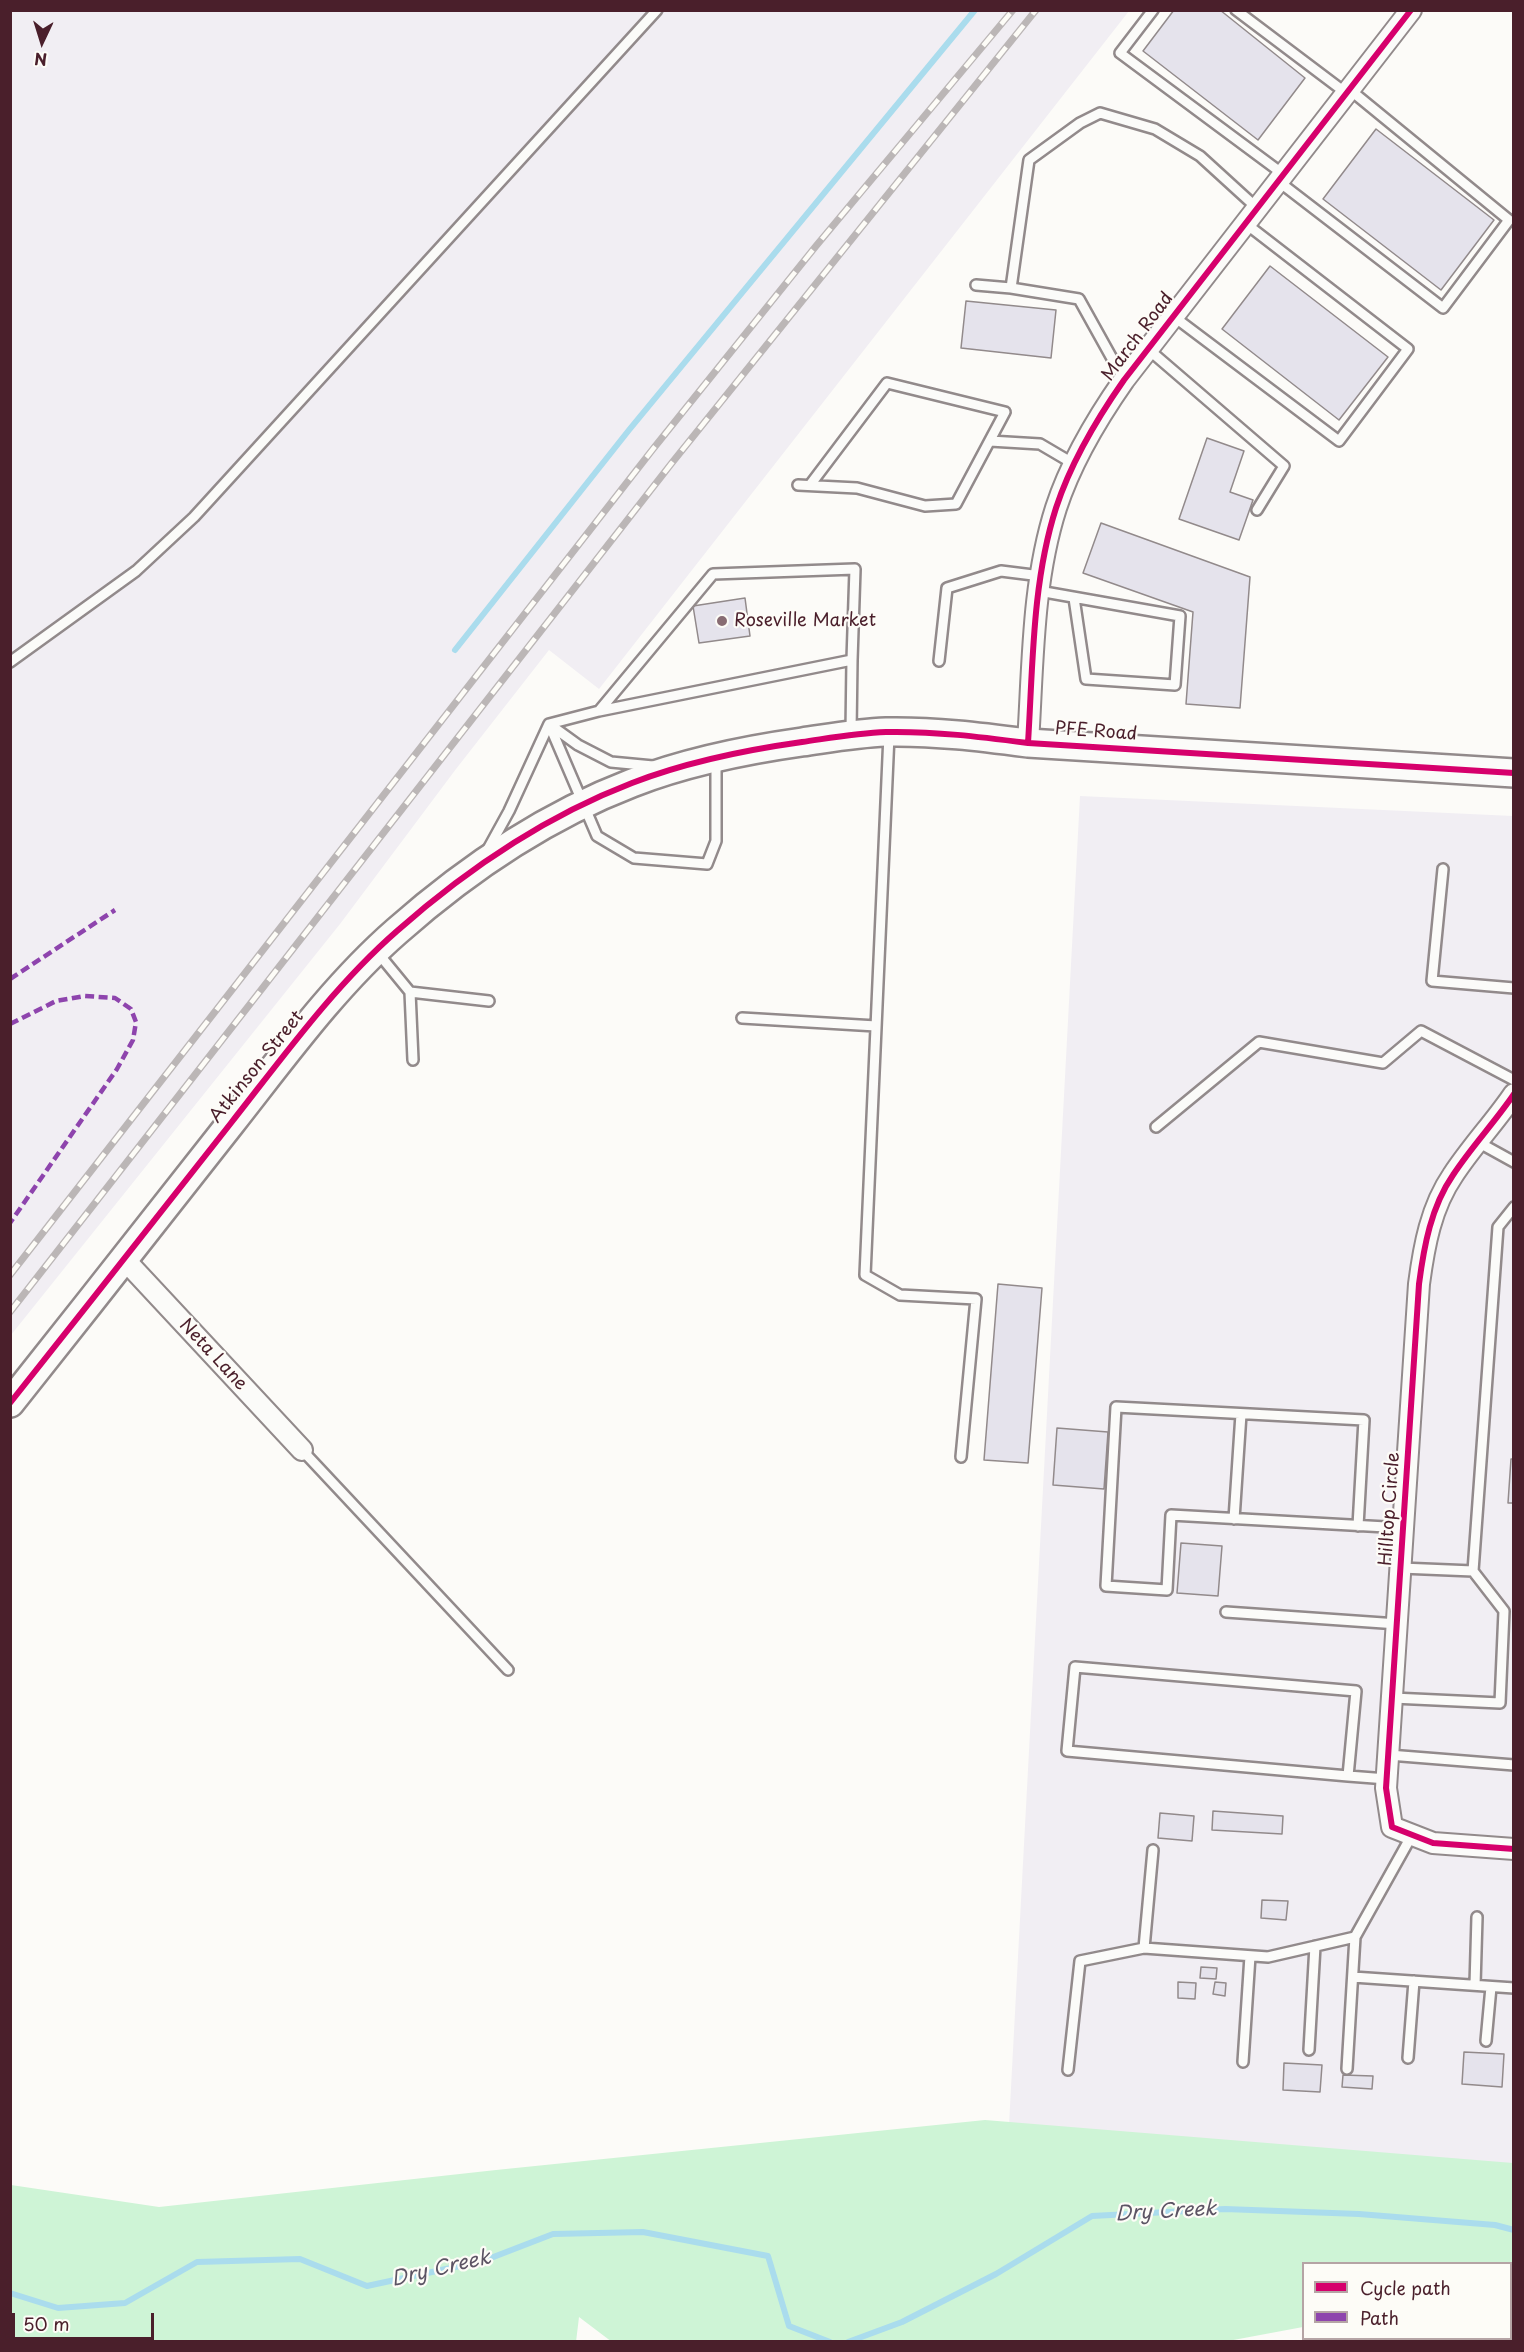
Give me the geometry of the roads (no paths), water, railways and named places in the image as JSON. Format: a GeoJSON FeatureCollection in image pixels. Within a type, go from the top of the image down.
{"type":"FeatureCollection","features":[{"type":"Feature","properties":{"kind":"main road","name":"PFE Road"},"geometry":{"type":"LineString","coordinates":[[581,805],[633,782],[716,757],[851,734],[889,732],[960,734],[1028,743],[1514,773]]}},
{"type":"Feature","properties":{"kind":"main road","name":"Atkinson Street"},"geometry":{"type":"LineString","coordinates":[[10,1403],[276,1066],[349,978],[395,932],[446,890],[509,846],[581,805]]}},
{"type":"Feature","properties":{"kind":"street","name":"March Road"},"geometry":{"type":"LineString","coordinates":[[1028,743],[1040,584],[1056,508],[1074,464],[1100,414],[1280,177],[1411,10]]}},
{"type":"Feature","properties":{"kind":"street","name":"Hilltop Circle"},"geometry":{"type":"LineString","coordinates":[[1514,1094],[1497,1119],[1476,1141],[1451,1177],[1433,1216],[1424,1246],[1419,1284],[1387,1779],[1392,1827],[1433,1843],[1514,1849]]}},
{"type":"Feature","properties":{"kind":"street","name":"Neta Lane"},"geometry":{"type":"LineString","coordinates":[[124,1259],[302,1450]]}},
{"type":"Feature","properties":{"kind":"lane"},"geometry":{"type":"LineString","coordinates":[[10,662],[136,571],[194,517],[657,10]]}},
{"type":"Feature","properties":{"kind":"lane"},"geometry":{"type":"LineString","coordinates":[[1153,10],[1120,53],[1280,177],[1443,308],[1509,220],[1347,91],[1236,10]]}},
{"type":"Feature","properties":{"kind":"lane"},"geometry":{"type":"LineString","coordinates":[[1011,288],[1029,160],[1080,123],[1100,113],[1155,129],[1200,156],[1251,216],[1408,349],[1339,441],[1173,316]]}},
{"type":"Feature","properties":{"kind":"lane"},"geometry":{"type":"LineString","coordinates":[[976,285],[1079,299],[1124,380]]}},
{"type":"Feature","properties":{"kind":"lane"},"geometry":{"type":"LineString","coordinates":[[1148,349],[1284,466],[1257,510]]}},
{"type":"Feature","properties":{"kind":"lane"},"geometry":{"type":"LineString","coordinates":[[798,485],[857,488],[925,506],[956,504],[1005,412],[887,383],[810,485]]}},
{"type":"Feature","properties":{"kind":"lane"},"geometry":{"type":"LineString","coordinates":[[990,441],[1040,444],[1074,464]]}},
{"type":"Feature","properties":{"kind":"lane"},"geometry":{"type":"LineString","coordinates":[[599,711],[713,574],[855,569],[851,734]]}},
{"type":"Feature","properties":{"kind":"lane"},"geometry":{"type":"LineString","coordinates":[[939,661],[947,588],[1001,571],[1074,598],[1180,616],[1175,685],[1086,679],[1074,598]]}},
{"type":"Feature","properties":{"kind":"lane"},"geometry":{"type":"LineString","coordinates":[[549,724],[599,711],[852,660]]}},
{"type":"Feature","properties":{"kind":"lane"},"geometry":{"type":"LineString","coordinates":[[549,724],[578,745],[611,762],[678,768]]}},
{"type":"Feature","properties":{"kind":"lane"},"geometry":{"type":"LineString","coordinates":[[549,724],[581,805],[597,836],[634,858],[707,864],[716,841],[716,757]]}},
{"type":"Feature","properties":{"kind":"lane"},"geometry":{"type":"LineString","coordinates":[[479,866],[509,811],[549,724]]}},
{"type":"Feature","properties":{"kind":"lane"},"geometry":{"type":"LineString","coordinates":[[889,732],[865,1275],[900,1295],[976,1299],[961,1457]]}},
{"type":"Feature","properties":{"kind":"lane"},"geometry":{"type":"LineString","coordinates":[[1443,869],[1432,981],[1514,988]]}},
{"type":"Feature","properties":{"kind":"lane"},"geometry":{"type":"LineString","coordinates":[[376,951],[410,992],[412,1060]]}},
{"type":"Feature","properties":{"kind":"lane"},"geometry":{"type":"LineString","coordinates":[[410,992],[489,1000]]}},
{"type":"Feature","properties":{"kind":"lane"},"geometry":{"type":"LineString","coordinates":[[741,1018],[876,1026]]}},
{"type":"Feature","properties":{"kind":"lane"},"geometry":{"type":"LineString","coordinates":[[1156,1127],[1259,1042],[1383,1063],[1421,1031],[1514,1080]]}},
{"type":"Feature","properties":{"kind":"lane"},"geometry":{"type":"LineString","coordinates":[[1476,1141],[1514,1162]]}},
{"type":"Feature","properties":{"kind":"lane"},"geometry":{"type":"LineString","coordinates":[[1393,1698],[1500,1703],[1504,1611],[1473,1571],[1498,1227],[1514,1207]]}},
{"type":"Feature","properties":{"kind":"lane"},"geometry":{"type":"LineString","coordinates":[[1358,1526],[1364,1420],[1116,1407],[1106,1586],[1167,1590],[1171,1515],[1358,1526],[1404,1528]]}},
{"type":"Feature","properties":{"kind":"lane"},"geometry":{"type":"LineString","coordinates":[[1234,1519],[1241,1414]]}},
{"type":"Feature","properties":{"kind":"lane"},"geometry":{"type":"LineString","coordinates":[[302,1450],[508,1670]]}},
{"type":"Feature","properties":{"kind":"lane"},"geometry":{"type":"LineString","coordinates":[[1401,1568],[1473,1571]]}},
{"type":"Feature","properties":{"kind":"lane"},"geometry":{"type":"LineString","coordinates":[[1227,1612],[1398,1624]]}},
{"type":"Feature","properties":{"kind":"lane"},"geometry":{"type":"LineString","coordinates":[[1348,1776],[1356,1691],[1075,1666],[1067,1751],[1348,1776],[1387,1779]]}},
{"type":"Feature","properties":{"kind":"lane"},"geometry":{"type":"LineString","coordinates":[[1389,1755],[1514,1765]]}},
{"type":"Feature","properties":{"kind":"lane"},"geometry":{"type":"LineString","coordinates":[[1347,2069],[1355,1937],[1412,1835]]}},
{"type":"Feature","properties":{"kind":"lane"},"geometry":{"type":"LineString","coordinates":[[1144,1948],[1153,1850]]}},
{"type":"Feature","properties":{"kind":"lane"},"geometry":{"type":"LineString","coordinates":[[1475,1985],[1477,1917]]}},
{"type":"Feature","properties":{"kind":"lane"},"geometry":{"type":"LineString","coordinates":[[1068,2070],[1080,1961],[1144,1948],[1268,1957],[1355,1937]]}},
{"type":"Feature","properties":{"kind":"lane"},"geometry":{"type":"LineString","coordinates":[[1309,2050],[1315,1946]]}},
{"type":"Feature","properties":{"kind":"lane"},"geometry":{"type":"LineString","coordinates":[[1243,2062],[1250,1956]]}},
{"type":"Feature","properties":{"kind":"lane"},"geometry":{"type":"LineString","coordinates":[[1353,1977],[1514,1988]]}},
{"type":"Feature","properties":{"kind":"lane"},"geometry":{"type":"LineString","coordinates":[[1408,2058],[1414,1981]]}},
{"type":"Feature","properties":{"kind":"lane"},"geometry":{"type":"LineString","coordinates":[[1486,2041],[1491,1987]]}},
{"type":"Feature","properties":{"kind":"waterway"},"geometry":{"type":"LineString","coordinates":[[455,650],[629,430],[975,10]]}},
{"type":"Feature","properties":{"kind":"waterway","name":"Dry Creek"},"geometry":{"type":"LineString","coordinates":[[848,2342],[902,2322],[996,2274],[1092,2216],[1225,2209],[1359,2214],[1495,2225],[1514,2230]]}},
{"type":"Feature","properties":{"kind":"waterway","name":"Dry Creek"},"geometry":{"type":"LineString","coordinates":[[10,2293],[58,2308],[125,2303],[197,2262],[300,2259],[367,2286],[483,2261],[553,2234],[643,2232],[768,2256],[789,2326],[830,2342]]}},
{"type":"Feature","properties":{"kind":"railway"},"geometry":{"type":"LineString","coordinates":[[10,1275],[653,449],[816,246],[1013,10]]}},
{"type":"Feature","properties":{"kind":"railway"},"geometry":{"type":"LineString","coordinates":[[10,1312],[671,464],[1036,10]]}},
{"type":"Feature","properties":{"kind":"place","name":"Roseville Market"},"geometry":{"type":"Point","coordinates":[722,621]}}]}
